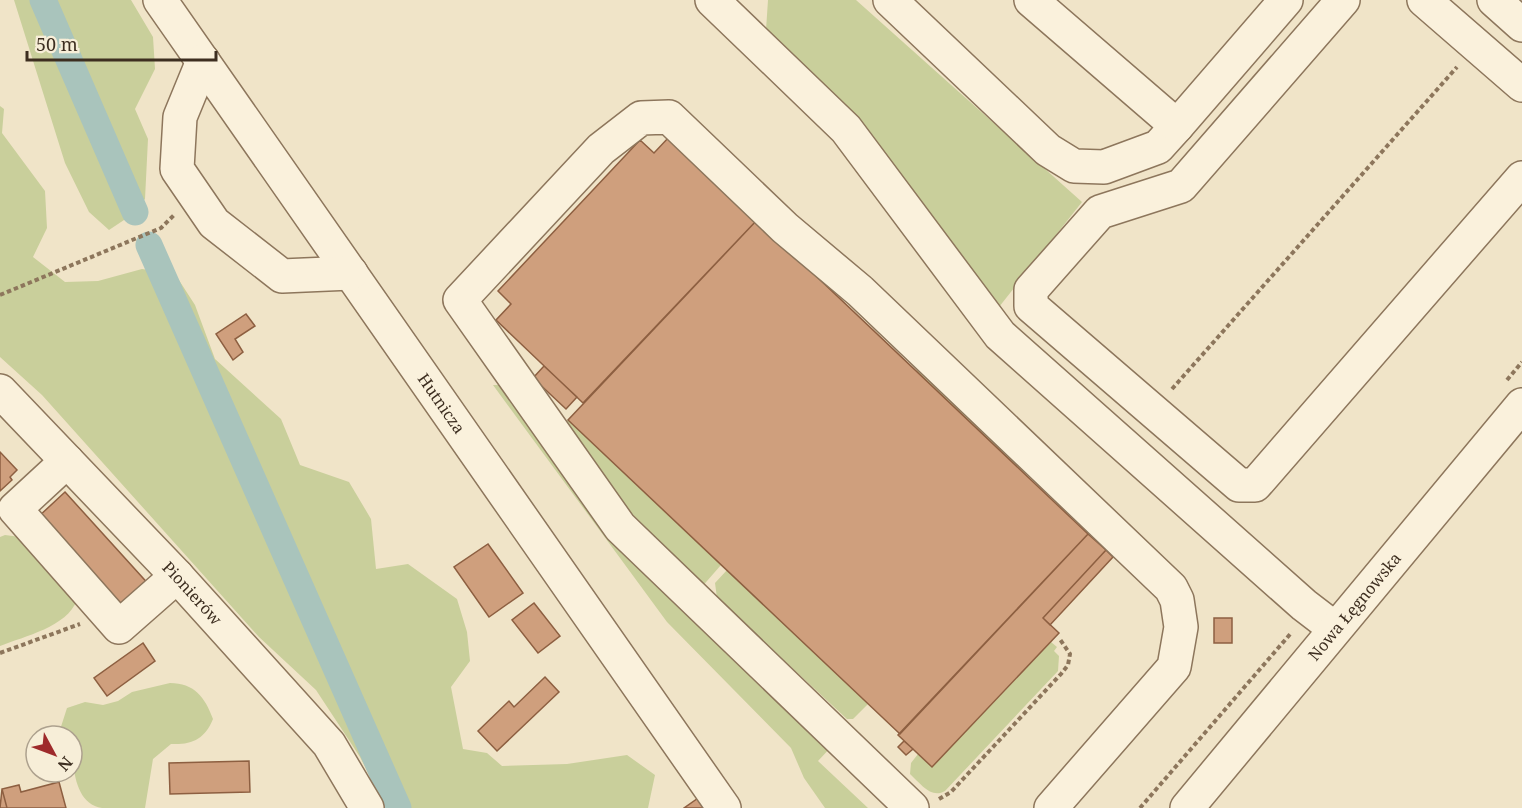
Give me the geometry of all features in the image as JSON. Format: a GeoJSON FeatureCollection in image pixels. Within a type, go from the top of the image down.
{"type":"FeatureCollection","features":[{"type":"Feature","properties":{"kind":"street","name":"Hutnicza"},"geometry":{"type":"LineString","coordinates":[[160,0],[724,808]]}},
{"type":"Feature","properties":{"kind":"street"},"geometry":{"type":"LineString","coordinates":[[712,0],[741,12],[846,129],[1000,335],[1334,628]]}},
{"type":"Feature","properties":{"kind":"street"},"geometry":{"type":"LineString","coordinates":[[890,0],[1048,150],[1074,166],[1104,167],[1158,147],[1286,0]]}},
{"type":"Feature","properties":{"kind":"street"},"geometry":{"type":"LineString","coordinates":[[1031,0],[1177,126]]}},
{"type":"Feature","properties":{"kind":"street"},"geometry":{"type":"LineString","coordinates":[[1343,0],[1181,186],[1100,212],[1031,290],[1031,306],[1239,485],[1255,485],[1522,178]]}},
{"type":"Feature","properties":{"kind":"street"},"geometry":{"type":"LineString","coordinates":[[1424,0],[1522,85]]}},
{"type":"Feature","properties":{"kind":"street"},"geometry":{"type":"LineString","coordinates":[[1494,0],[1522,26]]}},
{"type":"Feature","properties":{"kind":"street"},"geometry":{"type":"LineString","coordinates":[[203,61],[180,117],[177,169],[214,223],[282,276],[351,273]]}},
{"type":"Feature","properties":{"kind":"street"},"geometry":{"type":"LineString","coordinates":[[922,804],[620,527],[460,300],[601,149],[641,118],[669,117],[785,228],[860,291],[1171,588],[1177,600],[1181,627],[1174,667],[1051,808]]}},
{"type":"Feature","properties":{"kind":"street","name":"Pionierów"},"geometry":{"type":"LineString","coordinates":[[0,391],[177,576],[329,744],[367,808]]}},
{"type":"Feature","properties":{"kind":"street","name":"Nowa Łęgnowska"},"geometry":{"type":"LineString","coordinates":[[1187,808],[1334,628],[1522,405]]}},
{"type":"Feature","properties":{"kind":"street"},"geometry":{"type":"LineString","coordinates":[[67,461],[7,515],[119,627],[177,576]]}},
{"type":"Feature","properties":{"kind":"path"},"geometry":{"type":"LineString","coordinates":[[1152,412],[1476,46]]}},
{"type":"Feature","properties":{"kind":"path"},"geometry":{"type":"LineString","coordinates":[[0,295],[161,228],[194,194]]}},
{"type":"Feature","properties":{"kind":"path"},"geometry":{"type":"LineString","coordinates":[[0,653],[75,627],[105,611]]}},
{"type":"Feature","properties":{"kind":"path"},"geometry":{"type":"LineString","coordinates":[[922,804],[947,797],[1061,674],[1070,654],[1059,638]]}},
{"type":"Feature","properties":{"kind":"green space"},"geometry":{"type":"Polygon","coordinates":[[[14,0],[131,0],[153,37],[155,69],[135,109],[148,139],[145,199],[127,218],[109,230],[89,212],[65,163],[14,0]]]}},
{"type":"Feature","properties":{"kind":"green space"},"geometry":{"type":"Polygon","coordinates":[[[768,0],[856,0],[1082,202],[999,307],[766,30],[768,0]]]}},
{"type":"Feature","properties":{"kind":"green space"},"geometry":{"type":"Polygon","coordinates":[[[0,106],[4,109],[2,133],[45,191],[47,228],[33,257],[65,282],[98,281],[142,269],[175,274],[195,305],[215,359],[281,419],[300,465],[349,482],[371,519],[376,569],[408,564],[457,599],[467,632],[470,661],[451,687],[463,749],[487,753],[502,766],[567,764],[627,755],[655,775],[648,808],[386,808],[360,757],[316,690],[259,637],[42,395],[0,357],[0,106]]]}},
{"type":"Feature","properties":{"kind":"green space"},"geometry":{"type":"Polygon","coordinates":[[[923,363],[1033,467],[1026,475],[916,371],[923,363]]]}},
{"type":"Feature","properties":{"kind":"green space"},"geometry":{"type":"Polygon","coordinates":[[[493,385],[503,385],[832,746],[818,761],[868,808],[825,808],[804,778],[791,748],[667,622],[493,385]]]}},
{"type":"Feature","properties":{"kind":"green space"},"geometry":{"type":"Polygon","coordinates":[[[568,420],[721,565],[700,589],[634,523],[562,425],[568,420]]]}},
{"type":"Feature","properties":{"kind":"green space"},"geometry":{"type":"Polygon","coordinates":[[[5,535],[20,537],[77,600],[72,609],[55,624],[0,646],[0,537],[5,535]]]}},
{"type":"Feature","properties":{"kind":"green space"},"geometry":{"type":"Polygon","coordinates":[[[727,570],[868,704],[853,719],[847,719],[717,598],[715,583],[727,570]]]}},
{"type":"Feature","properties":{"kind":"green space"},"geometry":{"type":"Polygon","coordinates":[[[1051,642],[1057,647],[1054,651],[1059,656],[1058,671],[945,791],[935,793],[922,786],[910,774],[911,763],[918,754],[932,767],[1051,642]]]}},
{"type":"Feature","properties":{"kind":"green space"},"geometry":{"type":"Polygon","coordinates":[[[170,683],[186,686],[198,693],[213,719],[202,736],[191,742],[171,744],[153,759],[145,808],[102,808],[92,805],[78,784],[84,784],[84,724],[62,724],[67,708],[85,702],[103,705],[118,701],[132,692],[170,683]]]}},
{"type":"Feature","properties":{"kind":"building"},"geometry":{"type":"Polygon","coordinates":[[[669,137],[757,220],[583,403],[496,320],[511,304],[498,291],[640,140],[654,153],[669,137]]]}},
{"type":"Feature","properties":{"kind":"building"},"geometry":{"type":"Polygon","coordinates":[[[757,220],[1088,534],[900,734],[568,420],[757,220]]]}},
{"type":"Feature","properties":{"kind":"building"},"geometry":{"type":"Polygon","coordinates":[[[246,314],[255,326],[235,339],[243,352],[233,360],[216,334],[246,314]]]}},
{"type":"Feature","properties":{"kind":"building"},"geometry":{"type":"Polygon","coordinates":[[[544,366],[577,397],[566,409],[533,378],[544,366]]]}},
{"type":"Feature","properties":{"kind":"building"},"geometry":{"type":"Polygon","coordinates":[[[0,452],[17,470],[10,477],[12,480],[0,491],[0,452]]]}},
{"type":"Feature","properties":{"kind":"building"},"geometry":{"type":"Polygon","coordinates":[[[65,492],[152,588],[123,613],[37,518],[65,492]]]}},
{"type":"Feature","properties":{"kind":"building"},"geometry":{"type":"Polygon","coordinates":[[[1088,534],[1106,550],[1043,618],[1059,633],[932,767],[898,735],[1088,534]]]}},
{"type":"Feature","properties":{"kind":"building"},"geometry":{"type":"Polygon","coordinates":[[[488,544],[523,593],[489,617],[454,567],[488,544]]]}},
{"type":"Feature","properties":{"kind":"building"},"geometry":{"type":"Polygon","coordinates":[[[1106,550],[1113,557],[1050,625],[1043,618],[1106,550]]]}},
{"type":"Feature","properties":{"kind":"building"},"geometry":{"type":"Polygon","coordinates":[[[534,603],[560,636],[538,653],[512,620],[534,603]]]}},
{"type":"Feature","properties":{"kind":"building"},"geometry":{"type":"Polygon","coordinates":[[[1214,618],[1232,618],[1232,643],[1214,643],[1214,618]]]}},
{"type":"Feature","properties":{"kind":"building"},"geometry":{"type":"Polygon","coordinates":[[[143,643],[155,661],[107,696],[94,678],[143,643]]]}},
{"type":"Feature","properties":{"kind":"building"},"geometry":{"type":"Polygon","coordinates":[[[545,677],[559,692],[497,751],[478,731],[509,701],[514,707],[545,677]]]}},
{"type":"Feature","properties":{"kind":"building"},"geometry":{"type":"Polygon","coordinates":[[[904,741],[913,749],[906,755],[898,747],[904,741]]]}},
{"type":"Feature","properties":{"kind":"building"},"geometry":{"type":"Polygon","coordinates":[[[249,761],[250,792],[170,794],[169,763],[249,761]]]}},
{"type":"Feature","properties":{"kind":"building"},"geometry":{"type":"Polygon","coordinates":[[[60,784],[66,808],[7,808],[2,789],[19,785],[21,792],[60,784]]]}},
{"type":"Feature","properties":{"kind":"building"},"geometry":{"type":"Polygon","coordinates":[[[2,789],[7,808],[0,808],[2,789]]]}},
{"type":"Feature","properties":{"kind":"building"},"geometry":{"type":"Polygon","coordinates":[[[701,796],[708,808],[684,808],[701,796]]]}},
{"type":"Feature","properties":{"kind":"waterway"},"geometry":{"type":"LineString","coordinates":[[43,0],[135,212]]}},
{"type":"Feature","properties":{"kind":"waterway"},"geometry":{"type":"LineString","coordinates":[[149,245],[398,808]]}}]}
